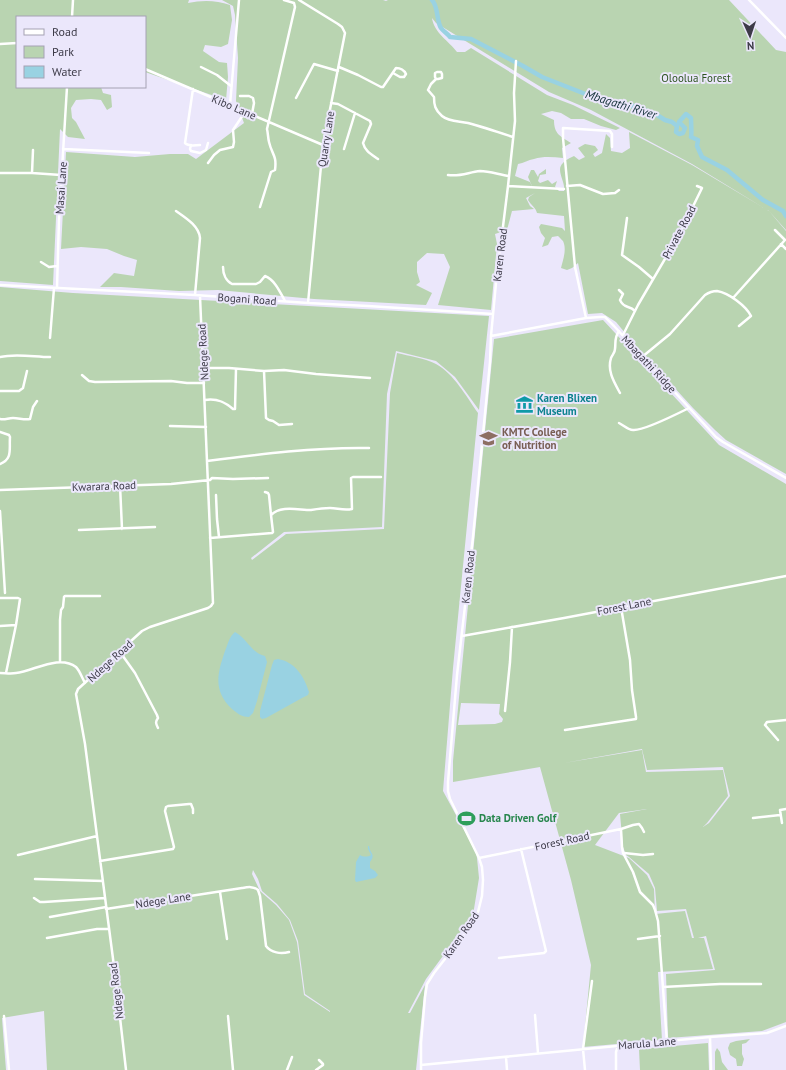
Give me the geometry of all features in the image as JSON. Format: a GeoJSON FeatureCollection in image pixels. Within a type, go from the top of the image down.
{"type":"FeatureCollection","features":[{"type":"Feature","properties":{"kind":"street"},"geometry":{"type":"LineString","coordinates":[[72,16],[73,0]]}},
{"type":"Feature","properties":{"kind":"street"},"geometry":{"type":"LineString","coordinates":[[230,105],[239,0]]}},
{"type":"Feature","properties":{"kind":"street"},"geometry":{"type":"LineString","coordinates":[[260,207],[271,172],[275,170],[276,161],[269,142],[267,129],[295,8],[294,3],[284,0]]}},
{"type":"Feature","properties":{"kind":"street","name":"Quarry Lane"},"geometry":{"type":"LineString","coordinates":[[299,0],[338,24],[344,30],[345,38],[323,145],[308,303]]}},
{"type":"Feature","properties":{"kind":"street"},"geometry":{"type":"LineString","coordinates":[[749,0],[786,38]]}},
{"type":"Feature","properties":{"kind":"street"},"geometry":{"type":"LineString","coordinates":[[0,44],[16,43]]}},
{"type":"Feature","properties":{"kind":"street","name":"Karen Road"},"geometry":{"type":"LineString","coordinates":[[421,1070],[427,984],[466,932],[478,912],[482,896],[482,867],[453,805],[447,787],[457,675],[490,362],[493,314],[515,121],[514,93],[516,63]]}},
{"type":"Feature","properties":{"kind":"street"},"geometry":{"type":"LineString","coordinates":[[296,98],[314,64],[338,71]]}},
{"type":"Feature","properties":{"kind":"street"},"geometry":{"type":"LineString","coordinates":[[201,67],[217,75],[231,86]]}},
{"type":"Feature","properties":{"kind":"street"},"geometry":{"type":"LineString","coordinates":[[339,67],[381,87],[383,87],[396,68],[405,72],[406,75],[402,78],[393,73]]}},
{"type":"Feature","properties":{"kind":"street","name":"Kibo Lane"},"geometry":{"type":"LineString","coordinates":[[146,69],[323,145]]}},
{"type":"Feature","properties":{"kind":"street"},"geometry":{"type":"LineString","coordinates":[[436,79],[428,90],[434,97],[435,109],[442,116],[447,119],[467,123],[513,137]]}},
{"type":"Feature","properties":{"kind":"street","name":"Masai Lane"},"geometry":{"type":"LineString","coordinates":[[50,338],[57,266],[67,88]]}},
{"type":"Feature","properties":{"kind":"street"},"geometry":{"type":"LineString","coordinates":[[193,89],[185,143],[200,146]]}},
{"type":"Feature","properties":{"kind":"street"},"geometry":{"type":"LineString","coordinates":[[240,96],[249,96],[253,98],[254,103],[252,114]]}},
{"type":"Feature","properties":{"kind":"street"},"geometry":{"type":"LineString","coordinates":[[331,104],[338,104],[370,121],[371,124],[363,143],[365,149],[378,159]]}},
{"type":"Feature","properties":{"kind":"street"},"geometry":{"type":"LineString","coordinates":[[208,163],[220,150],[233,147],[233,130],[246,112]]}},
{"type":"Feature","properties":{"kind":"street"},"geometry":{"type":"LineString","coordinates":[[344,148],[355,113]]}},
{"type":"Feature","properties":{"kind":"street"},"geometry":{"type":"LineString","coordinates":[[586,318],[575,267],[563,128],[610,131],[612,134],[612,147]]}},
{"type":"Feature","properties":{"kind":"street"},"geometry":{"type":"LineString","coordinates":[[191,145],[191,151],[200,153],[206,150],[208,143]]}},
{"type":"Feature","properties":{"kind":"street"},"geometry":{"type":"LineString","coordinates":[[63,149],[149,154]]}},
{"type":"Feature","properties":{"kind":"street"},"geometry":{"type":"LineString","coordinates":[[32,173],[33,150]]}},
{"type":"Feature","properties":{"kind":"street"},"geometry":{"type":"LineString","coordinates":[[448,175],[454,176],[486,171],[509,176]]}},
{"type":"Feature","properties":{"kind":"street"},"geometry":{"type":"LineString","coordinates":[[0,173],[61,175]]}},
{"type":"Feature","properties":{"kind":"street"},"geometry":{"type":"LineString","coordinates":[[568,186],[580,185],[603,194],[615,193],[619,190]]}},
{"type":"Feature","properties":{"kind":"street"},"geometry":{"type":"LineString","coordinates":[[508,186],[564,189]]}},
{"type":"Feature","properties":{"kind":"street","name":"Private Road"},"geometry":{"type":"LineString","coordinates":[[623,335],[635,311],[679,235],[702,188],[697,186]]}},
{"type":"Feature","properties":{"kind":"street"},"geometry":{"type":"LineString","coordinates":[[176,211],[188,220],[199,233],[195,295]]}},
{"type":"Feature","properties":{"kind":"street"},"geometry":{"type":"LineString","coordinates":[[627,218],[622,255],[653,279]]}},
{"type":"Feature","properties":{"kind":"street"},"geometry":{"type":"LineString","coordinates":[[733,298],[785,240],[775,230]]}},
{"type":"Feature","properties":{"kind":"street"},"geometry":{"type":"LineString","coordinates":[[781,244],[786,249]]}},
{"type":"Feature","properties":{"kind":"street"},"geometry":{"type":"LineString","coordinates":[[41,262],[49,267],[57,266]]}},
{"type":"Feature","properties":{"kind":"street"},"geometry":{"type":"LineString","coordinates":[[223,267],[225,276],[232,284],[256,284],[264,276],[266,276],[275,284],[285,301]]}},
{"type":"Feature","properties":{"kind":"street","name":"Bogani Road"},"geometry":{"type":"LineString","coordinates":[[0,285],[195,295],[493,314]]}},
{"type":"Feature","properties":{"kind":"street"},"geometry":{"type":"LineString","coordinates":[[619,290],[623,294],[620,300],[622,305],[635,311]]}},
{"type":"Feature","properties":{"kind":"street"},"geometry":{"type":"LineString","coordinates":[[642,357],[670,334],[709,292],[718,291],[733,298],[744,306],[751,317],[739,326]]}},
{"type":"Feature","properties":{"kind":"street","name":"Ndege Road"},"geometry":{"type":"LineString","coordinates":[[126,1070],[85,744],[76,694],[78,689],[142,631],[208,608],[212,605],[204,368],[200,296]]}},
{"type":"Feature","properties":{"kind":"street","name":"Mbagathi Ridge"},"geometry":{"type":"LineString","coordinates":[[491,336],[586,318],[605,317],[719,439],[786,478]]}},
{"type":"Feature","properties":{"kind":"street"},"geometry":{"type":"LineString","coordinates":[[619,331],[616,337],[615,350],[611,360],[610,372],[620,393]]}},
{"type":"Feature","properties":{"kind":"street"},"geometry":{"type":"LineString","coordinates":[[0,357],[50,357]]}},
{"type":"Feature","properties":{"kind":"street"},"geometry":{"type":"LineString","coordinates":[[204,368],[264,371],[284,370],[370,378]]}},
{"type":"Feature","properties":{"kind":"street"},"geometry":{"type":"LineString","coordinates":[[205,400],[220,400],[233,410],[235,409],[236,369]]}},
{"type":"Feature","properties":{"kind":"street"},"geometry":{"type":"LineString","coordinates":[[0,391],[19,391],[23,388],[27,371]]}},
{"type":"Feature","properties":{"kind":"street"},"geometry":{"type":"LineString","coordinates":[[264,371],[266,418],[279,425],[292,424]]}},
{"type":"Feature","properties":{"kind":"street"},"geometry":{"type":"LineString","coordinates":[[82,375],[89,381],[95,382],[171,381],[204,383]]}},
{"type":"Feature","properties":{"kind":"street"},"geometry":{"type":"LineString","coordinates":[[0,419],[30,419],[33,407],[37,401]]}},
{"type":"Feature","properties":{"kind":"street"},"geometry":{"type":"LineString","coordinates":[[619,423],[630,430],[638,430],[689,408]]}},
{"type":"Feature","properties":{"kind":"street"},"geometry":{"type":"LineString","coordinates":[[170,426],[206,426]]}},
{"type":"Feature","properties":{"kind":"street"},"geometry":{"type":"LineString","coordinates":[[0,432],[9,435],[10,438],[10,455],[6,461],[0,464]]}},
{"type":"Feature","properties":{"kind":"street"},"geometry":{"type":"LineString","coordinates":[[207,461],[259,454],[318,449],[369,448]]}},
{"type":"Feature","properties":{"kind":"street"},"geometry":{"type":"LineString","coordinates":[[271,515],[276,511],[290,509],[352,509],[351,478],[381,477]]}},
{"type":"Feature","properties":{"kind":"street","name":"Kwarara Road"},"geometry":{"type":"LineString","coordinates":[[0,490],[171,484],[210,480],[212,478],[268,478]]}},
{"type":"Feature","properties":{"kind":"street"},"geometry":{"type":"LineString","coordinates":[[120,485],[122,529]]}},
{"type":"Feature","properties":{"kind":"street"},"geometry":{"type":"LineString","coordinates":[[210,538],[272,533],[269,495],[265,492]]}},
{"type":"Feature","properties":{"kind":"street"},"geometry":{"type":"LineString","coordinates":[[216,495],[216,519],[219,537]]}},
{"type":"Feature","properties":{"kind":"street"},"geometry":{"type":"LineString","coordinates":[[0,511],[5,593]]}},
{"type":"Feature","properties":{"kind":"street"},"geometry":{"type":"LineString","coordinates":[[79,530],[155,527]]}},
{"type":"Feature","properties":{"kind":"street","name":"Forest Lane"},"geometry":{"type":"LineString","coordinates":[[462,636],[786,576]]}},
{"type":"Feature","properties":{"kind":"street"},"geometry":{"type":"LineString","coordinates":[[60,662],[60,620],[64,597],[100,596]]}},
{"type":"Feature","properties":{"kind":"street"},"geometry":{"type":"LineString","coordinates":[[0,598],[20,599],[6,673]]}},
{"type":"Feature","properties":{"kind":"street"},"geometry":{"type":"LineString","coordinates":[[565,730],[636,719],[630,660],[621,607]]}},
{"type":"Feature","properties":{"kind":"street"},"geometry":{"type":"LineString","coordinates":[[0,626],[16,625]]}},
{"type":"Feature","properties":{"kind":"street"},"geometry":{"type":"LineString","coordinates":[[505,711],[512,627]]}},
{"type":"Feature","properties":{"kind":"street"},"geometry":{"type":"LineString","coordinates":[[120,652],[134,673],[157,715],[158,718],[156,724],[158,728]]}},
{"type":"Feature","properties":{"kind":"street"},"geometry":{"type":"LineString","coordinates":[[0,673],[15,673],[60,662],[66,662],[79,670],[85,683]]}},
{"type":"Feature","properties":{"kind":"street"},"geometry":{"type":"LineString","coordinates":[[778,740],[767,728],[767,722],[786,720]]}},
{"type":"Feature","properties":{"kind":"street"},"geometry":{"type":"LineString","coordinates":[[100,861],[173,849],[174,847],[165,812],[166,808],[168,806],[191,804],[193,813]]}},
{"type":"Feature","properties":{"kind":"street"},"geometry":{"type":"LineString","coordinates":[[782,823],[780,809],[786,809]]}},
{"type":"Feature","properties":{"kind":"street"},"geometry":{"type":"LineString","coordinates":[[753,818],[780,815]]}},
{"type":"Feature","properties":{"kind":"street","name":"Forest Road"},"geometry":{"type":"LineString","coordinates":[[479,858],[639,824],[644,832]]}},
{"type":"Feature","properties":{"kind":"street"},"geometry":{"type":"LineString","coordinates":[[621,829],[622,847],[633,872],[637,886],[640,892],[649,900],[655,910],[658,921],[667,1042]]}},
{"type":"Feature","properties":{"kind":"street"},"geometry":{"type":"LineString","coordinates":[[18,855],[97,836]]}},
{"type":"Feature","properties":{"kind":"street"},"geometry":{"type":"LineString","coordinates":[[498,958],[544,953],[546,951],[521,850]]}},
{"type":"Feature","properties":{"kind":"street"},"geometry":{"type":"LineString","coordinates":[[624,853],[643,855],[653,854]]}},
{"type":"Feature","properties":{"kind":"street"},"geometry":{"type":"LineString","coordinates":[[35,879],[103,881]]}},
{"type":"Feature","properties":{"kind":"street","name":"Ndege Lane"},"geometry":{"type":"LineString","coordinates":[[50,917],[251,887],[257,889],[259,892],[266,946],[269,950],[282,954],[289,952]]}},
{"type":"Feature","properties":{"kind":"street"},"geometry":{"type":"LineString","coordinates":[[220,892],[227,939]]}},
{"type":"Feature","properties":{"kind":"street"},"geometry":{"type":"LineString","coordinates":[[34,898],[40,902],[44,902],[105,898]]}},
{"type":"Feature","properties":{"kind":"street"},"geometry":{"type":"LineString","coordinates":[[47,938],[109,929]]}},
{"type":"Feature","properties":{"kind":"street"},"geometry":{"type":"LineString","coordinates":[[638,939],[660,936]]}},
{"type":"Feature","properties":{"kind":"street"},"geometry":{"type":"LineString","coordinates":[[585,1070],[583,1049],[592,981]]}},
{"type":"Feature","properties":{"kind":"street"},"geometry":{"type":"LineString","coordinates":[[663,987],[720,984],[761,984]]}},
{"type":"Feature","properties":{"kind":"street"},"geometry":{"type":"LineString","coordinates":[[535,1015],[538,1053]]}},
{"type":"Feature","properties":{"kind":"street"},"geometry":{"type":"LineString","coordinates":[[4,1016],[9,1070]]}},
{"type":"Feature","properties":{"kind":"street"},"geometry":{"type":"LineString","coordinates":[[228,1016],[233,1070]]}},
{"type":"Feature","properties":{"kind":"street","name":"Marula Lane"},"geometry":{"type":"LineString","coordinates":[[421,1065],[710,1037],[767,1033],[786,1026]]}},
{"type":"Feature","properties":{"kind":"street"},"geometry":{"type":"LineString","coordinates":[[710,1037],[711,1070]]}},
{"type":"Feature","properties":{"kind":"street"},"geometry":{"type":"LineString","coordinates":[[616,1070],[616,1052],[619,1046]]}},
{"type":"Feature","properties":{"kind":"street"},"geometry":{"type":"LineString","coordinates":[[506,1056],[507,1070]]}},
{"type":"Feature","properties":{"kind":"street"},"geometry":{"type":"LineString","coordinates":[[287,1070],[292,1057]]}},
{"type":"Feature","properties":{"kind":"street"},"geometry":{"type":"LineString","coordinates":[[316,1070],[323,1065],[319,1060]]}},
{"type":"Feature","properties":{"kind":"green space"},"geometry":{"type":"Polygon","coordinates":[[[0,0],[189,0],[188,3],[209,1],[230,5],[232,20],[228,44],[221,47],[205,45],[203,51],[219,62],[227,63],[228,77],[226,100],[146,72],[146,16],[16,16],[16,88],[101,88],[103,93],[111,95],[112,107],[107,110],[101,100],[76,100],[71,108],[72,118],[76,122],[85,139],[68,137],[60,129],[53,285],[0,281],[0,0]]]}},
{"type":"Feature","properties":{"kind":"green space","name":"Oloolua Forest"},"geometry":{"type":"Polygon","coordinates":[[[222,0],[729,0],[776,50],[786,52],[786,230],[769,211],[786,231],[786,474],[726,440],[693,408],[616,322],[602,313],[588,314],[578,263],[567,270],[561,268],[565,251],[563,241],[558,236],[552,237],[548,245],[542,247],[545,238],[539,227],[541,224],[562,228],[565,231],[564,216],[537,213],[528,200],[529,197],[535,193],[526,198],[530,206],[534,209],[512,211],[507,230],[495,234],[497,244],[491,310],[438,305],[450,267],[444,254],[427,253],[417,262],[417,272],[420,282],[416,285],[432,293],[426,305],[314,299],[218,290],[179,291],[100,287],[114,273],[134,276],[137,260],[107,249],[81,247],[61,249],[66,152],[135,157],[188,154],[196,159],[244,123],[236,101],[238,58],[235,15],[233,6],[222,0]],[[432,18],[436,28],[457,52],[465,52],[471,48],[547,95],[573,105],[620,128],[616,130],[584,119],[571,119],[561,113],[552,111],[541,114],[554,120],[556,132],[571,143],[562,148],[563,158],[541,157],[518,164],[515,176],[530,182],[533,188],[528,177],[531,170],[534,170],[538,177],[539,174],[546,169],[546,174],[540,175],[538,181],[540,183],[548,180],[552,184],[557,181],[555,187],[559,191],[564,191],[564,184],[560,169],[565,161],[574,156],[579,160],[585,157],[578,148],[585,144],[595,146],[598,150],[593,154],[595,157],[602,153],[606,134],[610,138],[611,151],[622,153],[630,148],[629,132],[692,165],[769,211],[692,164],[591,110],[549,92],[436,23],[432,18]]]}},
{"type":"Feature","properties":{"kind":"green space"},"geometry":{"type":"Polygon","coordinates":[[[0,287],[73,293],[489,316],[479,410],[455,377],[436,361],[396,351],[387,394],[382,527],[284,532],[251,558],[252,560],[286,534],[384,529],[390,393],[397,353],[432,362],[442,368],[454,379],[478,413],[453,668],[443,791],[476,852],[479,878],[473,915],[426,979],[408,1013],[410,1013],[425,985],[416,1070],[47,1070],[44,1011],[2,1018],[6,1070],[0,1070],[0,287]],[[253,870],[252,874],[260,891],[276,905],[289,920],[297,942],[304,995],[330,1012],[305,994],[298,941],[290,920],[277,904],[262,891],[253,870]]]}},
{"type":"Feature","properties":{"kind":"green space"},"geometry":{"type":"Polygon","coordinates":[[[603,320],[719,445],[786,484],[786,1022],[762,1031],[668,1038],[666,974],[715,970],[706,936],[698,938],[704,938],[713,969],[658,972],[662,1040],[583,1047],[591,965],[571,880],[540,767],[453,782],[453,761],[494,339],[603,320]],[[461,703],[458,725],[495,724],[502,722],[503,719],[499,714],[500,704],[461,703]],[[642,749],[564,763],[642,750],[646,772],[723,770],[728,796],[703,827],[709,823],[730,796],[723,767],[647,770],[642,749]],[[647,809],[619,813],[595,845],[629,858],[647,875],[654,889],[655,914],[685,911],[692,938],[694,938],[686,909],[657,911],[655,888],[649,874],[626,855],[623,847],[620,814],[647,809]]]}},
{"type":"Feature","properties":{"kind":"green space"},"geometry":{"type":"Polygon","coordinates":[[[750,1039],[746,1043],[742,1044],[742,1054],[744,1059],[742,1066],[737,1066],[736,1059],[730,1055],[728,1048],[730,1043],[750,1039]]]}},
{"type":"Feature","properties":{"kind":"green space"},"geometry":{"type":"Polygon","coordinates":[[[708,1043],[709,1070],[640,1070],[639,1049],[708,1043]]]}},
{"type":"Feature","properties":{"kind":"green space"},"geometry":{"type":"Polygon","coordinates":[[[717,1048],[720,1052],[722,1062],[728,1070],[715,1070],[715,1052],[717,1048]]]}},
{"type":"Feature","properties":{"kind":"water"},"geometry":{"type":"Polygon","coordinates":[[[235,632],[256,652],[265,656],[267,662],[257,701],[253,713],[249,717],[240,715],[232,709],[222,696],[219,689],[218,682],[220,667],[231,636],[235,632]]]}},
{"type":"Feature","properties":{"kind":"water"},"geometry":{"type":"Polygon","coordinates":[[[278,659],[289,663],[298,671],[309,692],[308,695],[262,719],[260,717],[260,711],[272,665],[274,660],[278,659]]]}},
{"type":"Feature","properties":{"kind":"water"},"geometry":{"type":"Polygon","coordinates":[[[368,846],[373,856],[370,862],[370,868],[378,875],[375,878],[356,882],[356,862],[360,855],[371,855],[368,846]]]}},
{"type":"Feature","properties":{"kind":"waterway","name":"Mbagathi River"},"geometry":{"type":"LineString","coordinates":[[432,0],[436,7],[439,25],[450,37],[471,39],[542,77],[616,106],[635,106],[657,115],[677,126],[676,132],[679,134],[683,133],[685,128],[679,122],[686,114],[691,118],[691,137],[698,140],[697,146],[702,157],[727,170],[763,200],[783,211],[786,216]]}},
{"type":"Feature","properties":{"kind":"place","name":"Karen Blixen Museum"},"geometry":{"type":"Point","coordinates":[524,404]}},
{"type":"Feature","properties":{"kind":"place","name":"KMTC College of Nutrition"},"geometry":{"type":"Point","coordinates":[489,438]}},
{"type":"Feature","properties":{"kind":"place","name":"Data Driven Golf"},"geometry":{"type":"Point","coordinates":[466,818]}}]}
